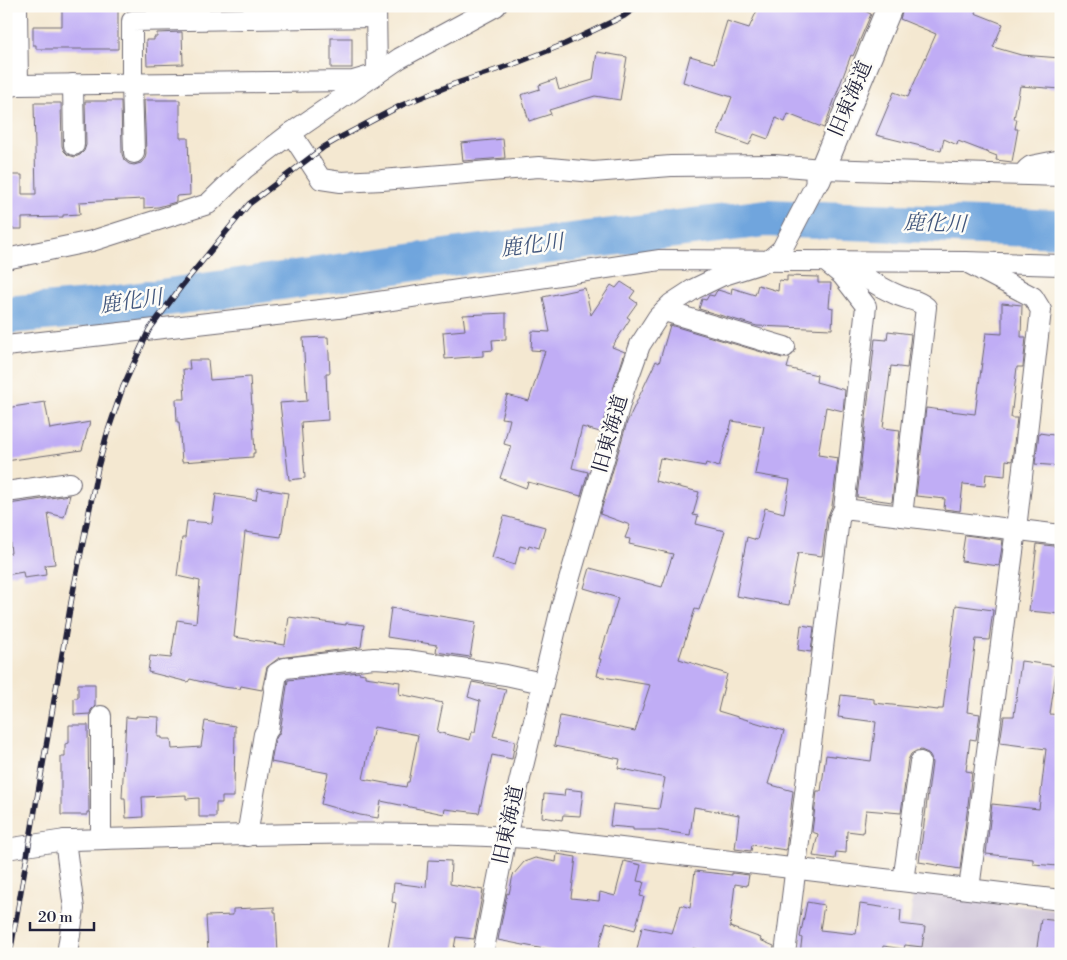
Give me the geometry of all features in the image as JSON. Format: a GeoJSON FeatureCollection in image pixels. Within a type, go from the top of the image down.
{"type":"FeatureCollection","features":[{"type":"Feature","properties":{"kind":"street"},"geometry":{"type":"LineString","coordinates":[[17,6],[12,86],[353,81],[376,74]]}},
{"type":"Feature","properties":{"kind":"street"},"geometry":{"type":"LineString","coordinates":[[6,259],[92,241],[208,204],[244,169],[291,133],[376,74],[464,15],[496,6]]}},
{"type":"Feature","properties":{"kind":"street","name":"旧東海道"},"geometry":{"type":"LineString","coordinates":[[482,954],[506,836],[560,608],[624,390],[640,345],[658,317],[671,304],[694,289],[720,276],[775,255],[820,174],[890,6]]}},
{"type":"Feature","properties":{"kind":"street"},"geometry":{"type":"LineString","coordinates":[[134,153],[132,21],[243,13],[376,12],[376,74]]}},
{"type":"Feature","properties":{"kind":"street"},"geometry":{"type":"LineString","coordinates":[[73,84],[74,145]]}},
{"type":"Feature","properties":{"kind":"street"},"geometry":{"type":"LineString","coordinates":[[291,133],[321,179],[341,182],[539,167],[593,172],[680,166],[774,165],[820,174],[1061,176]]}},
{"type":"Feature","properties":{"kind":"street"},"geometry":{"type":"LineString","coordinates":[[1019,175],[1032,166],[1061,160]]}},
{"type":"Feature","properties":{"kind":"street"},"geometry":{"type":"LineString","coordinates":[[6,346],[338,308],[660,260],[775,255],[833,261],[1061,265]]}},
{"type":"Feature","properties":{"kind":"street"},"geometry":{"type":"LineString","coordinates":[[786,954],[837,539],[840,519],[844,509],[866,306],[833,261]]}},
{"type":"Feature","properties":{"kind":"street"},"geometry":{"type":"LineString","coordinates":[[833,261],[858,272],[900,296],[914,300],[926,307],[902,516]]}},
{"type":"Feature","properties":{"kind":"street"},"geometry":{"type":"LineString","coordinates":[[966,262],[1032,297],[1041,310],[1016,529],[969,889]]}},
{"type":"Feature","properties":{"kind":"street"},"geometry":{"type":"LineString","coordinates":[[664,311],[785,347]]}},
{"type":"Feature","properties":{"kind":"street"},"geometry":{"type":"LineString","coordinates":[[6,492],[70,483]]}},
{"type":"Feature","properties":{"kind":"street"},"geometry":{"type":"LineString","coordinates":[[844,509],[1061,535]]}},
{"type":"Feature","properties":{"kind":"street"},"geometry":{"type":"LineString","coordinates":[[247,836],[264,734],[268,730],[277,673],[285,668],[374,658],[407,660],[506,675],[542,683]]}},
{"type":"Feature","properties":{"kind":"street"},"geometry":{"type":"LineString","coordinates":[[101,716],[102,839]]}},
{"type":"Feature","properties":{"kind":"street"},"geometry":{"type":"LineString","coordinates":[[903,881],[920,762]]}},
{"type":"Feature","properties":{"kind":"street"},"geometry":{"type":"LineString","coordinates":[[6,849],[65,840],[308,833],[506,836],[1061,900]]}},
{"type":"Feature","properties":{"kind":"street"},"geometry":{"type":"LineString","coordinates":[[65,840],[74,909],[67,954]]}},
{"type":"Feature","properties":{"kind":"shaded area"},"geometry":{"type":"Polygon","coordinates":[[[913,892],[1061,911],[1061,954],[907,954],[913,892]]]}},
{"type":"Feature","properties":{"kind":"building"},"geometry":{"type":"Polygon","coordinates":[[[62,6],[118,6],[118,49],[36,49],[36,45],[33,45],[33,26],[62,26],[62,6]]]}},
{"type":"Feature","properties":{"kind":"building"},"geometry":{"type":"Polygon","coordinates":[[[759,6],[855,6],[871,14],[853,56],[851,55],[824,128],[788,114],[785,122],[776,118],[768,139],[754,134],[749,145],[718,134],[732,97],[683,82],[690,56],[714,63],[727,21],[749,28],[759,6]]]}},
{"type":"Feature","properties":{"kind":"building"},"geometry":{"type":"Polygon","coordinates":[[[904,6],[977,6],[975,13],[1003,24],[993,47],[1021,55],[1061,58],[1061,89],[1020,86],[1014,119],[1017,119],[1015,129],[1018,129],[1012,162],[996,160],[997,156],[958,141],[957,145],[944,139],[941,151],[876,135],[894,92],[908,97],[936,34],[900,19],[904,6]]]}},
{"type":"Feature","properties":{"kind":"building"},"geometry":{"type":"Polygon","coordinates":[[[182,32],[183,64],[147,65],[146,40],[154,40],[154,37],[157,37],[157,33],[182,32]]]}},
{"type":"Feature","properties":{"kind":"building"},"geometry":{"type":"Polygon","coordinates":[[[331,38],[352,38],[352,68],[331,68],[331,38]]]}},
{"type":"Feature","properties":{"kind":"building"},"geometry":{"type":"Polygon","coordinates":[[[597,52],[627,57],[620,100],[595,96],[549,110],[551,114],[529,121],[521,95],[540,89],[539,85],[556,79],[559,90],[593,80],[597,52]]]}},
{"type":"Feature","properties":{"kind":"building"},"geometry":{"type":"Polygon","coordinates":[[[144,100],[180,100],[180,138],[188,138],[190,195],[177,196],[176,202],[158,207],[144,208],[144,199],[79,202],[80,214],[63,215],[63,217],[22,218],[22,229],[6,229],[6,175],[22,175],[22,194],[36,194],[34,103],[61,103],[62,146],[68,155],[75,157],[84,151],[86,145],[85,101],[121,101],[122,154],[124,160],[134,165],[141,163],[146,153],[144,100]]]}},
{"type":"Feature","properties":{"kind":"building"},"geometry":{"type":"Polygon","coordinates":[[[503,139],[505,158],[463,161],[461,143],[503,139]]]}},
{"type":"Feature","properties":{"kind":"building"},"geometry":{"type":"Polygon","coordinates":[[[787,276],[818,277],[818,283],[831,283],[829,307],[833,308],[832,329],[757,326],[699,309],[702,299],[706,300],[709,295],[714,296],[718,290],[731,294],[732,288],[755,295],[758,285],[778,291],[779,280],[787,281],[787,276]]]}},
{"type":"Feature","properties":{"kind":"building"},"geometry":{"type":"Polygon","coordinates":[[[621,282],[635,291],[630,298],[637,303],[627,317],[630,319],[612,347],[625,352],[600,432],[582,427],[572,468],[588,472],[581,496],[528,482],[526,488],[500,478],[511,446],[504,444],[510,419],[501,418],[507,395],[529,401],[545,351],[531,350],[532,331],[550,332],[543,297],[585,288],[591,315],[611,285],[616,288],[621,282]]]}},
{"type":"Feature","properties":{"kind":"building"},"geometry":{"type":"Polygon","coordinates":[[[1002,303],[1022,305],[1021,337],[1026,337],[1023,367],[1017,367],[1011,418],[1017,418],[1012,461],[1006,460],[1005,476],[986,474],[985,486],[963,484],[960,511],[944,509],[945,499],[916,496],[926,408],[975,414],[986,333],[1002,334],[1002,303]]]}},
{"type":"Feature","properties":{"kind":"building"},"geometry":{"type":"Polygon","coordinates":[[[506,313],[506,339],[492,340],[493,350],[483,351],[483,356],[445,359],[443,332],[465,330],[463,315],[506,313]]]}},
{"type":"Feature","properties":{"kind":"building"},"geometry":{"type":"Polygon","coordinates":[[[670,325],[782,358],[790,358],[787,368],[817,375],[816,382],[845,390],[843,411],[826,407],[818,455],[838,458],[832,506],[827,518],[822,556],[798,553],[789,605],[736,596],[747,537],[757,540],[765,508],[784,513],[790,480],[755,474],[764,426],[732,421],[719,467],[706,463],[705,466],[660,458],[655,481],[699,492],[693,515],[698,516],[696,524],[725,531],[699,610],[695,609],[679,659],[727,674],[718,711],[784,731],[768,784],[793,791],[786,850],[752,845],[751,851],[735,849],[739,815],[694,807],[690,835],[610,826],[613,804],[659,809],[665,778],[618,768],[620,759],[554,746],[560,716],[635,731],[650,685],[597,676],[601,659],[599,659],[618,598],[584,588],[590,568],[662,587],[673,554],[629,544],[630,539],[625,538],[630,525],[600,514],[627,422],[656,361],[659,363],[670,325]]]}},
{"type":"Feature","properties":{"kind":"building"},"geometry":{"type":"Polygon","coordinates":[[[888,331],[911,334],[907,368],[891,366],[883,428],[900,430],[892,502],[857,497],[875,339],[887,340],[888,331]]]}},
{"type":"Feature","properties":{"kind":"building"},"geometry":{"type":"Polygon","coordinates":[[[328,337],[330,373],[326,373],[328,420],[301,422],[305,478],[289,480],[280,403],[307,401],[303,338],[328,337]]]}},
{"type":"Feature","properties":{"kind":"building"},"geometry":{"type":"Polygon","coordinates":[[[189,360],[208,360],[210,380],[250,377],[255,453],[253,453],[253,457],[182,462],[176,399],[185,399],[183,369],[190,369],[189,360]]]}},
{"type":"Feature","properties":{"kind":"building"},"geometry":{"type":"Polygon","coordinates":[[[45,402],[50,429],[90,422],[82,450],[6,461],[6,408],[45,402]]]}},
{"type":"Feature","properties":{"kind":"building"},"geometry":{"type":"Polygon","coordinates":[[[1039,433],[1061,436],[1061,466],[1035,464],[1039,433]]]}},
{"type":"Feature","properties":{"kind":"building"},"geometry":{"type":"Polygon","coordinates":[[[258,488],[288,493],[281,537],[245,532],[234,637],[285,645],[289,617],[346,625],[346,623],[364,625],[361,647],[279,658],[267,667],[262,690],[241,686],[240,689],[223,687],[190,679],[188,682],[148,672],[150,656],[171,658],[177,620],[196,623],[200,581],[177,576],[182,538],[185,538],[187,521],[212,523],[216,494],[256,500],[258,488]]]}},
{"type":"Feature","properties":{"kind":"building"},"geometry":{"type":"Polygon","coordinates":[[[70,495],[64,517],[48,513],[55,564],[45,565],[46,575],[24,578],[23,572],[6,575],[6,554],[11,553],[6,505],[70,495]]]}},
{"type":"Feature","properties":{"kind":"building"},"geometry":{"type":"Polygon","coordinates":[[[504,516],[545,527],[539,548],[529,545],[528,548],[520,546],[515,565],[492,558],[504,516]]]}},
{"type":"Feature","properties":{"kind":"building"},"geometry":{"type":"Polygon","coordinates":[[[965,535],[1003,540],[999,566],[961,561],[965,535]]]}},
{"type":"Feature","properties":{"kind":"building"},"geometry":{"type":"Polygon","coordinates":[[[1037,544],[1061,547],[1061,614],[1029,611],[1037,544]]]}},
{"type":"Feature","properties":{"kind":"building"},"geometry":{"type":"Polygon","coordinates":[[[956,605],[993,610],[989,640],[976,639],[967,712],[980,714],[976,740],[970,739],[966,771],[972,772],[960,869],[919,862],[932,763],[928,753],[921,750],[911,754],[908,760],[901,813],[866,810],[863,833],[847,831],[846,853],[836,852],[835,859],[813,856],[818,834],[812,832],[817,791],[821,791],[826,755],[871,761],[876,722],[838,717],[841,695],[874,699],[874,703],[943,709],[956,605]]]}},
{"type":"Feature","properties":{"kind":"building"},"geometry":{"type":"Polygon","coordinates":[[[391,608],[476,622],[470,657],[436,652],[437,645],[387,637],[391,608]]]}},
{"type":"Feature","properties":{"kind":"building"},"geometry":{"type":"Polygon","coordinates":[[[801,625],[814,627],[811,652],[798,650],[801,625]]]}},
{"type":"Feature","properties":{"kind":"building"},"geometry":{"type":"Polygon","coordinates":[[[1021,661],[1057,666],[1050,714],[1061,715],[1061,841],[1058,866],[1033,864],[1033,859],[986,854],[992,804],[1039,809],[1046,749],[1000,743],[1004,716],[1014,716],[1021,661]]]}},
{"type":"Feature","properties":{"kind":"building"},"geometry":{"type":"Polygon","coordinates":[[[359,672],[365,674],[365,677],[400,682],[399,694],[443,703],[437,732],[470,740],[472,732],[475,732],[480,701],[468,697],[472,682],[506,689],[493,736],[515,741],[512,759],[492,755],[479,813],[445,809],[444,814],[381,801],[378,818],[321,804],[328,773],[271,762],[275,740],[280,732],[288,680],[359,672]],[[374,727],[363,779],[406,787],[407,782],[409,782],[418,735],[374,727]]]}},
{"type":"Feature","properties":{"kind":"building"},"geometry":{"type":"Polygon","coordinates":[[[78,684],[95,684],[95,706],[90,714],[74,715],[74,698],[78,698],[78,684]]]}},
{"type":"Feature","properties":{"kind":"building"},"geometry":{"type":"Polygon","coordinates":[[[136,716],[159,717],[158,737],[171,739],[172,749],[201,747],[205,721],[235,726],[234,797],[222,797],[222,803],[216,803],[216,817],[199,817],[199,798],[186,799],[186,795],[142,797],[143,817],[126,818],[125,798],[122,798],[126,717],[136,718],[136,716]]]}},
{"type":"Feature","properties":{"kind":"building"},"geometry":{"type":"Polygon","coordinates":[[[69,725],[88,725],[89,812],[87,812],[87,815],[61,815],[61,757],[65,757],[65,744],[69,743],[69,725]]]}},
{"type":"Feature","properties":{"kind":"building"},"geometry":{"type":"Polygon","coordinates":[[[565,789],[583,791],[580,816],[563,815],[562,820],[542,817],[544,794],[564,796],[565,789]]]}},
{"type":"Feature","properties":{"kind":"building"},"geometry":{"type":"Polygon","coordinates":[[[557,854],[576,857],[571,898],[599,901],[600,892],[615,896],[624,861],[641,865],[637,881],[644,882],[640,896],[644,897],[635,930],[606,922],[597,954],[553,954],[554,951],[498,940],[507,893],[509,894],[513,875],[524,862],[535,858],[556,862],[557,854]]]}},
{"type":"Feature","properties":{"kind":"building"},"geometry":{"type":"Polygon","coordinates":[[[428,860],[451,861],[450,884],[483,890],[474,939],[456,937],[453,954],[387,954],[396,903],[392,902],[394,883],[426,887],[428,860]]]}},
{"type":"Feature","properties":{"kind":"building"},"geometry":{"type":"Polygon","coordinates":[[[695,871],[749,875],[747,886],[735,884],[730,927],[761,938],[760,940],[774,946],[773,954],[710,954],[693,948],[691,954],[636,954],[642,927],[672,933],[681,905],[690,908],[695,871]]]}},
{"type":"Feature","properties":{"kind":"building"},"geometry":{"type":"Polygon","coordinates":[[[807,902],[824,905],[820,930],[856,934],[860,904],[901,910],[900,924],[925,927],[922,947],[905,945],[904,949],[883,946],[882,954],[800,954],[802,938],[800,937],[807,902]]]}},
{"type":"Feature","properties":{"kind":"building"},"geometry":{"type":"Polygon","coordinates":[[[274,907],[274,912],[276,912],[278,954],[232,954],[232,951],[208,952],[206,916],[233,915],[233,909],[274,907]]]}},
{"type":"Feature","properties":{"kind":"building"},"geometry":{"type":"Polygon","coordinates":[[[1041,919],[1061,921],[1061,954],[1036,954],[1041,919]]]}},
{"type":"Feature","properties":{"kind":"waterway","name":"鹿化川"},"geometry":{"type":"LineString","coordinates":[[6,315],[90,308],[466,255],[766,218],[1061,229]]}},
{"type":"Feature","properties":{"kind":"railway"},"geometry":{"type":"LineString","coordinates":[[10,954],[72,597],[98,467],[123,387],[149,330],[181,287],[249,204],[324,147],[402,105],[565,44],[624,16],[638,6]]}}]}
